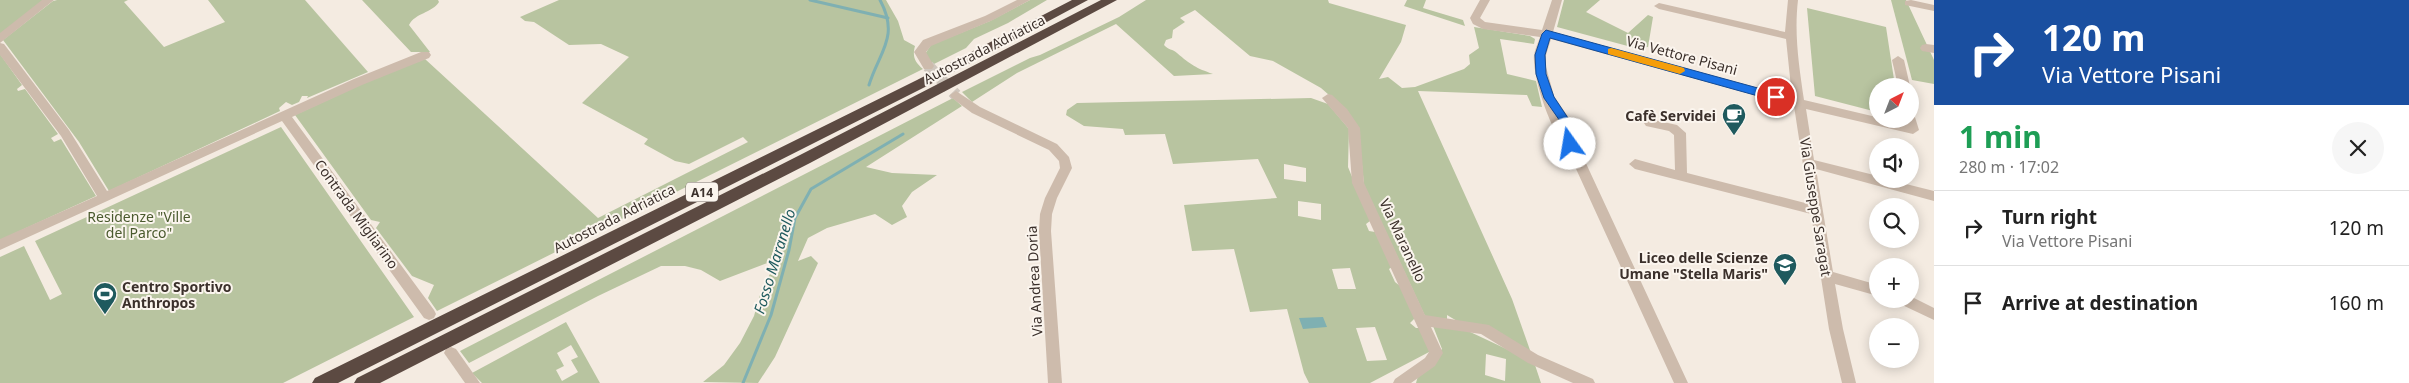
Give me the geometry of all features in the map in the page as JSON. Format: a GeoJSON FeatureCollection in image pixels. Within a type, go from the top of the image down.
{"type":"FeatureCollection","features":[{"type":"Feature","properties":{"kind":"highway","name":"Autostrada Adriatica"},"geometry":{"type":"LineString","coordinates":[[321,383],[905,91],[1082,0]]}},
{"type":"Feature","properties":{"kind":"highway","name":"Autostrada Adriatica"},"geometry":{"type":"LineString","coordinates":[[363,383],[846,138],[1111,0]]}},
{"type":"Feature","properties":{"kind":"street"},"geometry":{"type":"LineString","coordinates":[[0,39],[50,0]]}},
{"type":"Feature","properties":{"kind":"street"},"geometry":{"type":"LineString","coordinates":[[928,66],[920,52],[927,43],[989,18],[1025,0]]}},
{"type":"Feature","properties":{"kind":"street","name":"Via Vettore Pisani"},"geometry":{"type":"LineString","coordinates":[[1485,0],[1475,18],[1478,23],[1546,34],[1799,103],[1869,120]]}},
{"type":"Feature","properties":{"kind":"street"},"geometry":{"type":"LineString","coordinates":[[1557,0],[1540,55],[1540,68],[1557,127],[1570,144],[1681,383]]}},
{"type":"Feature","properties":{"kind":"street","name":"Via Giuseppe Saragat"},"geometry":{"type":"LineString","coordinates":[[1794,0],[1791,37],[1799,103],[1840,351],[1849,383]]}},
{"type":"Feature","properties":{"kind":"street"},"geometry":{"type":"LineString","coordinates":[[1908,3],[1934,8]]}},
{"type":"Feature","properties":{"kind":"street"},"geometry":{"type":"LineString","coordinates":[[1659,6],[1791,37]]}},
{"type":"Feature","properties":{"kind":"street"},"geometry":{"type":"LineString","coordinates":[[0,47],[65,134],[104,197]]}},
{"type":"Feature","properties":{"kind":"street"},"geometry":{"type":"LineString","coordinates":[[0,245],[284,115],[425,55]]}},
{"type":"Feature","properties":{"kind":"street"},"geometry":{"type":"LineString","coordinates":[[1898,60],[1902,78]]}},
{"type":"Feature","properties":{"kind":"street","name":"Via Andrea Doria"},"geometry":{"type":"LineString","coordinates":[[956,95],[976,110],[1053,147],[1065,160],[1066,168],[1051,198],[1046,214],[1055,383]]}},
{"type":"Feature","properties":{"kind":"street","name":"Via Maranello"},"geometry":{"type":"LineString","coordinates":[[1328,98],[1348,118],[1354,129],[1358,183],[1436,353],[1430,362],[1400,383]]}},
{"type":"Feature","properties":{"kind":"street","name":"Contrada Migliarino"},"geometry":{"type":"LineString","coordinates":[[284,115],[429,314]]}},
{"type":"Feature","properties":{"kind":"street"},"geometry":{"type":"LineString","coordinates":[[1650,123],[1673,128],[1680,133],[1681,176]]}},
{"type":"Feature","properties":{"kind":"street"},"geometry":{"type":"LineString","coordinates":[[1809,162],[1934,196]]}},
{"type":"Feature","properties":{"kind":"street"},"geometry":{"type":"LineString","coordinates":[[1635,164],[1817,211]]}},
{"type":"Feature","properties":{"kind":"street"},"geometry":{"type":"LineString","coordinates":[[1828,276],[1869,288]]}},
{"type":"Feature","properties":{"kind":"street"},"geometry":{"type":"LineString","coordinates":[[1919,307],[1934,314]]}},
{"type":"Feature","properties":{"kind":"street"},"geometry":{"type":"LineString","coordinates":[[1422,320],[1484,329],[1533,359],[1588,383]]}},
{"type":"Feature","properties":{"kind":"street"},"geometry":{"type":"LineString","coordinates":[[451,353],[469,379]]}},
{"type":"Feature","properties":{"kind":"green space"},"geometry":{"type":"Polygon","coordinates":[[[0,0],[44,0],[0,35],[0,0]]]}},
{"type":"Feature","properties":{"kind":"green space"},"geometry":{"type":"Polygon","coordinates":[[[128,0],[124,2],[164,47],[225,22],[208,0],[305,0],[368,72],[307,98],[308,96],[302,96],[299,102],[292,105],[286,102],[279,108],[280,111],[109,191],[79,142],[3,40],[53,1],[128,0]]]}},
{"type":"Feature","properties":{"kind":"green space"},"geometry":{"type":"Polygon","coordinates":[[[362,0],[438,0],[439,2],[436,6],[415,18],[409,25],[430,52],[411,52],[362,0]]]}},
{"type":"Feature","properties":{"kind":"green space"},"geometry":{"type":"Polygon","coordinates":[[[559,0],[886,0],[898,21],[904,40],[915,46],[915,59],[923,69],[437,311],[428,298],[434,285],[412,276],[376,228],[380,222],[371,220],[295,115],[375,78],[425,59],[598,218],[748,142],[743,137],[689,164],[675,161],[644,144],[648,139],[582,103],[629,57],[601,44],[569,45],[534,22],[525,21],[520,17],[559,0]]]}},
{"type":"Feature","properties":{"kind":"green space"},"geometry":{"type":"Polygon","coordinates":[[[1030,0],[1047,0],[1008,23],[974,39],[966,48],[932,65],[925,54],[931,45],[990,21],[1030,0]]]}},
{"type":"Feature","properties":{"kind":"green space"},"geometry":{"type":"Polygon","coordinates":[[[1146,0],[1328,0],[1329,3],[1406,25],[1401,42],[1379,79],[1388,77],[1402,88],[1415,87],[1464,69],[1470,64],[1469,55],[1479,48],[1474,27],[1530,36],[1535,39],[1534,44],[1500,39],[1507,74],[1536,81],[1542,107],[1532,106],[1527,95],[1418,91],[1512,299],[1531,353],[1447,315],[1447,319],[1425,316],[1364,185],[1360,144],[1337,102],[1321,88],[1273,61],[1250,56],[1195,10],[1180,18],[1185,22],[1173,30],[1172,38],[1166,40],[1164,45],[1194,66],[1213,74],[1174,76],[1116,24],[1017,73],[972,102],[962,92],[1119,17],[1146,0]]]}},
{"type":"Feature","properties":{"kind":"green space"},"geometry":{"type":"Polygon","coordinates":[[[1407,0],[1426,0],[1423,8],[1463,20],[1465,26],[1404,6],[1407,0]]]}},
{"type":"Feature","properties":{"kind":"green space"},"geometry":{"type":"Polygon","coordinates":[[[1564,0],[1600,0],[1586,12],[1628,33],[1648,15],[1653,17],[1648,47],[1635,48],[1557,27],[1564,0]]]}},
{"type":"Feature","properties":{"kind":"green space"},"geometry":{"type":"Polygon","coordinates":[[[1891,0],[1906,0],[1934,60],[1934,84],[1919,81],[1919,78],[1911,78],[1891,0]]]}},
{"type":"Feature","properties":{"kind":"green space"},"geometry":{"type":"Polygon","coordinates":[[[1807,8],[1886,27],[1894,78],[1869,78],[1869,110],[1815,96],[1807,8]]]}},
{"type":"Feature","properties":{"kind":"green space"},"geometry":{"type":"Polygon","coordinates":[[[0,54],[22,85],[17,89],[18,91],[25,89],[58,134],[51,138],[54,142],[61,139],[96,196],[0,240],[0,54]]]}},
{"type":"Feature","properties":{"kind":"green space"},"geometry":{"type":"Polygon","coordinates":[[[953,98],[962,106],[866,167],[892,173],[937,175],[912,192],[902,206],[907,217],[892,225],[875,214],[827,228],[808,238],[798,261],[811,256],[818,263],[775,357],[758,383],[703,382],[724,365],[740,343],[754,316],[761,291],[778,259],[720,281],[701,270],[685,266],[661,266],[598,296],[469,363],[460,351],[953,98]]]}},
{"type":"Feature","properties":{"kind":"green space"},"geometry":{"type":"Polygon","coordinates":[[[1311,98],[1328,104],[1349,129],[1348,167],[1370,221],[1366,224],[1369,231],[1375,232],[1392,267],[1389,269],[1395,282],[1400,286],[1415,318],[1410,323],[1416,328],[1420,328],[1431,351],[1370,383],[1309,383],[1304,373],[1287,309],[1250,312],[1234,249],[1192,251],[1184,205],[1277,198],[1258,159],[1173,164],[1165,134],[1125,135],[1123,129],[1084,126],[1066,115],[1067,110],[1077,103],[1311,98]],[[1284,164],[1284,179],[1306,182],[1306,168],[1284,164]],[[1298,201],[1298,216],[1321,220],[1321,204],[1298,201]],[[1350,268],[1332,269],[1338,289],[1356,289],[1350,268]],[[1375,327],[1356,328],[1367,361],[1387,360],[1375,327]]]}},
{"type":"Feature","properties":{"kind":"green space","name":"Residenze \"Ville del Parco\""},"geometry":{"type":"Polygon","coordinates":[[[281,127],[414,317],[283,383],[0,383],[0,257],[24,246],[50,300],[62,294],[35,241],[281,127]]]}},
{"type":"Feature","properties":{"kind":"green space"},"geometry":{"type":"Polygon","coordinates":[[[566,322],[600,383],[482,383],[472,373],[566,322]],[[571,345],[557,353],[564,366],[556,370],[562,381],[578,372],[571,360],[578,357],[571,345]]]}},
{"type":"Feature","properties":{"kind":"green space"},"geometry":{"type":"Polygon","coordinates":[[[1433,326],[1466,330],[1534,362],[1541,383],[1416,383],[1418,376],[1442,349],[1433,326]],[[1486,354],[1485,375],[1505,381],[1506,359],[1486,354]]]}},
{"type":"Feature","properties":{"kind":"water"},"geometry":{"type":"Polygon","coordinates":[[[1323,317],[1327,327],[1303,329],[1299,318],[1323,317]]]}},
{"type":"Feature","properties":{"kind":"waterway"},"geometry":{"type":"LineString","coordinates":[[810,0],[887,18]]}},
{"type":"Feature","properties":{"kind":"waterway","name":"Fosso Maranello"},"geometry":{"type":"LineString","coordinates":[[880,0],[887,18]]}},
{"type":"Feature","properties":{"kind":"waterway","name":"Fosso Maranello"},"geometry":{"type":"LineString","coordinates":[[869,85],[886,44],[888,34],[887,18]]}},
{"type":"Feature","properties":{"kind":"waterway","name":"Fosso Maranello"},"geometry":{"type":"LineString","coordinates":[[743,383],[771,315],[789,250],[795,218],[811,189],[903,134]]}},
{"type":"Feature","properties":{"kind":"tunnel"},"geometry":{"type":"LineString","coordinates":[[928,66],[956,95]]}},
{"type":"Feature","properties":{"kind":"slow traffic"},"geometry":{"type":"LineString","coordinates":[[1611,51],[1680,71]]}},
{"type":"Feature","properties":{"kind":"place","name":"Cafè Servidei"},"geometry":{"type":"Point","coordinates":[1734,136]}},
{"type":"Feature","properties":{"kind":"place","name":"Liceo delle Scienze Umane \"Stella Maris\""},"geometry":{"type":"Point","coordinates":[1785,286]}},
{"type":"Feature","properties":{"kind":"place","name":"Centro Sportivo Anthropos"},"geometry":{"type":"Point","coordinates":[105,315]}},
{"type":"Feature","properties":{"kind":"route"},"geometry":{"type":"LineString","coordinates":[[1570,144],[1570,132],[1567,124],[1550,98],[1541,74],[1540,55],[1546,34],[1776,97]]}}]}
